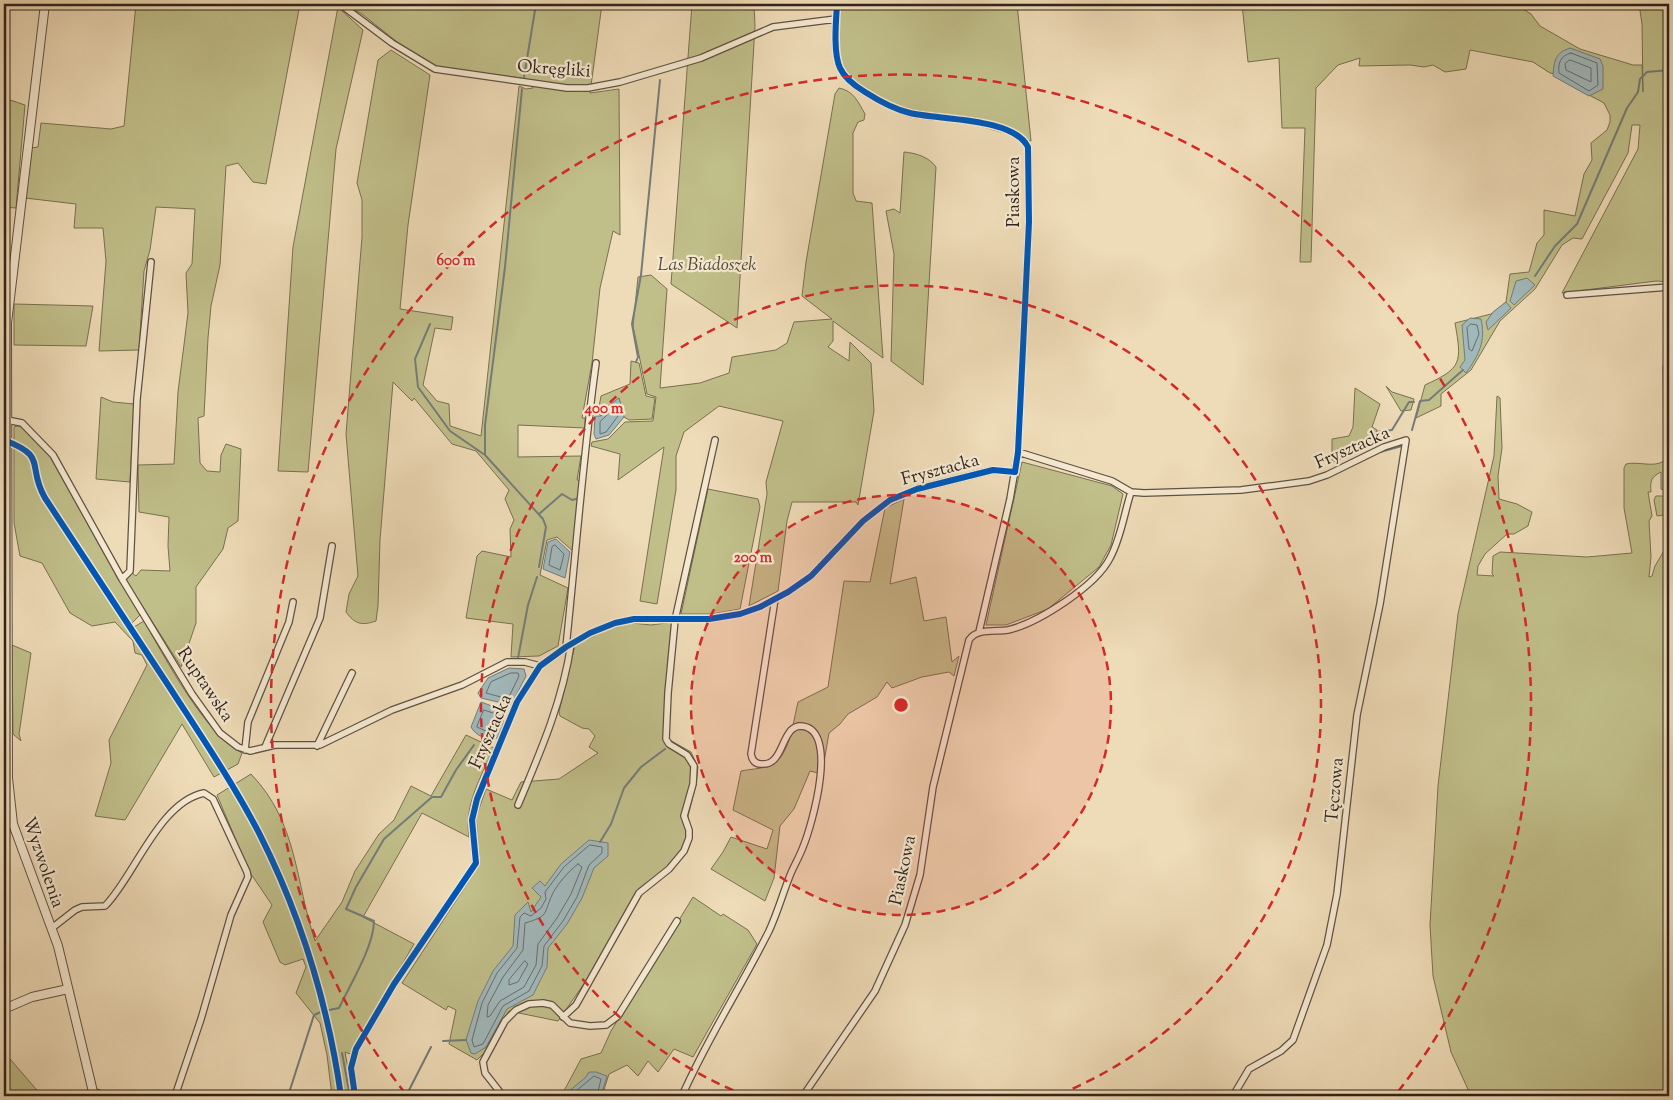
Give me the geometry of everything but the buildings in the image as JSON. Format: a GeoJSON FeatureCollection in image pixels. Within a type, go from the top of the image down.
{"type":"FeatureCollection","features":[{"type":"Feature","properties":{"kind":"street","name":"Wyzwolenia"},"geometry":{"type":"LineString","coordinates":[[45,4],[7,323],[8,790],[15,831],[52,928],[93,1094]]}},
{"type":"Feature","properties":{"kind":"street","name":"Okręgliki"},"geometry":{"type":"LineString","coordinates":[[340,4],[392,43],[435,69],[566,88],[588,88],[620,82],[701,58],[773,27],[836,19]]}},
{"type":"Feature","properties":{"kind":"street","name":"Piaskowa"},"geometry":{"type":"LineString","coordinates":[[803,1096],[875,992],[904,925],[920,875],[933,787],[967,645],[971,637],[979,632],[1015,472],[1018,452],[1029,222],[1030,163],[1028,146],[1016,136],[986,124],[909,113],[884,104],[862,91],[848,80],[840,68],[836,19],[837,4]]}},
{"type":"Feature","properties":{"kind":"street"},"geometry":{"type":"LineString","coordinates":[[122,579],[130,571],[137,399],[151,262]]}},
{"type":"Feature","properties":{"kind":"street"},"geometry":{"type":"LineString","coordinates":[[1567,295],[1669,286]]}},
{"type":"Feature","properties":{"kind":"street"},"geometry":{"type":"LineString","coordinates":[[518,804],[544,742],[558,701],[569,645],[584,486],[586,434],[596,363]]}},
{"type":"Feature","properties":{"kind":"street","name":"Ruptawska"},"geometry":{"type":"LineString","coordinates":[[7,420],[22,423],[53,456],[122,579],[199,706],[224,738],[245,750]]}},
{"type":"Feature","properties":{"kind":"street"},"geometry":{"type":"LineString","coordinates":[[563,1016],[576,1005],[639,893],[669,869],[684,851],[689,838],[684,813],[693,784],[694,766],[687,755],[669,744],[665,735],[676,620],[715,440]]}},
{"type":"Feature","properties":{"kind":"street","name":"Frysztacka"},"geometry":{"type":"LineString","coordinates":[[1018,452],[1112,482],[1132,492],[1243,490],[1309,481],[1327,476],[1384,447],[1406,440]]}},
{"type":"Feature","properties":{"kind":"street","name":"Tęczowa"},"geometry":{"type":"LineString","coordinates":[[1233,1096],[1249,1069],[1281,1051],[1293,1040],[1327,946],[1343,851],[1349,773],[1357,715],[1380,604],[1406,440]]}},
{"type":"Feature","properties":{"kind":"street","name":"Frysztacka"},"geometry":{"type":"LineString","coordinates":[[355,1096],[351,1068],[356,1049],[394,984],[476,862],[472,820],[477,799],[517,702],[540,666],[569,645],[615,623],[634,620],[709,619],[740,614],[775,599],[811,576],[863,521],[890,500],[917,489],[993,470],[1015,472]]}},
{"type":"Feature","properties":{"kind":"street"},"geometry":{"type":"LineString","coordinates":[[979,632],[1008,630],[1031,623],[1089,582],[1110,559],[1132,492]]}},
{"type":"Feature","properties":{"kind":"street"},"geometry":{"type":"LineString","coordinates":[[266,747],[320,618],[332,546]]}},
{"type":"Feature","properties":{"kind":"street"},"geometry":{"type":"LineString","coordinates":[[682,1096],[702,1051],[769,931],[804,846],[813,807],[822,757],[820,741],[814,730],[802,726],[795,727],[789,732],[776,756],[767,764],[755,762],[751,754],[755,713],[775,599]]}},
{"type":"Feature","properties":{"kind":"street"},"geometry":{"type":"LineString","coordinates":[[293,602],[289,622],[248,722],[245,750],[258,750],[285,744],[317,746],[392,710],[462,686],[507,662],[525,662],[540,666]]}},
{"type":"Feature","properties":{"kind":"street"},"geometry":{"type":"LineString","coordinates":[[317,746],[352,673]]}},
{"type":"Feature","properties":{"kind":"street"},"geometry":{"type":"LineString","coordinates":[[52,928],[75,910],[105,906],[158,829],[176,810],[194,795],[204,793],[213,799],[248,872],[248,877],[230,915],[201,1019],[175,1096]]}},
{"type":"Feature","properties":{"kind":"street"},"geometry":{"type":"LineString","coordinates":[[503,1096],[485,1073],[483,1066],[485,1057],[505,1021],[516,1010],[535,1003],[552,1005],[570,1023],[590,1026],[605,1025],[618,1016],[676,921]]}},
{"type":"Feature","properties":{"kind":"street"},"geometry":{"type":"LineString","coordinates":[[4,1009],[32,997],[68,989]]}},
{"type":"Feature","properties":{"kind":"street"},"geometry":{"type":"LineString","coordinates":[[93,1094],[107,1096]]}},
{"type":"Feature","properties":{"kind":"green space"},"geometry":{"type":"Polygon","coordinates":[[[136,4],[300,4],[266,184],[253,182],[238,163],[226,166],[220,265],[211,306],[208,338],[204,416],[198,418],[200,463],[207,471],[220,472],[221,455],[226,444],[241,449],[238,521],[228,528],[223,549],[196,587],[196,623],[181,667],[126,580],[132,573],[136,576],[141,570],[170,571],[168,546],[169,517],[139,512],[138,465],[174,464],[178,392],[188,313],[186,273],[192,264],[195,209],[156,207],[150,250],[144,271],[139,350],[99,351],[106,261],[103,228],[74,228],[76,204],[25,198],[31,148],[38,147],[41,123],[111,129],[124,126],[136,4]]]}},
{"type":"Feature","properties":{"kind":"green space"},"geometry":{"type":"Polygon","coordinates":[[[344,4],[602,4],[590,93],[619,89],[620,235],[613,231],[600,288],[592,363],[582,418],[585,418],[585,428],[518,425],[518,457],[581,456],[577,480],[582,481],[574,552],[557,537],[547,540],[540,575],[568,588],[558,646],[539,656],[511,657],[513,624],[466,618],[477,556],[482,551],[511,557],[510,529],[514,520],[505,499],[509,490],[476,451],[452,444],[414,398],[412,401],[393,382],[380,540],[376,621],[362,624],[352,619],[346,612],[349,594],[358,576],[346,434],[362,237],[362,200],[357,183],[378,60],[391,50],[430,75],[408,225],[400,309],[453,317],[451,330],[435,328],[423,385],[437,401],[449,404],[450,426],[481,436],[519,86],[526,89],[533,88],[527,79],[426,65],[362,14],[344,4]]]}},
{"type":"Feature","properties":{"kind":"green space","name":"Las Biadoszek"},"geometry":{"type":"Polygon","coordinates":[[[692,4],[754,4],[755,26],[737,328],[671,284],[692,4]]]}},
{"type":"Feature","properties":{"kind":"green space"},"geometry":{"type":"Polygon","coordinates":[[[840,4],[1017,4],[1031,141],[950,117],[909,113],[868,94],[844,74],[837,49],[840,4]]]}},
{"type":"Feature","properties":{"kind":"green space"},"geometry":{"type":"Polygon","coordinates":[[[1242,4],[1515,4],[1531,14],[1540,26],[1580,49],[1633,65],[1642,65],[1643,92],[1642,24],[1639,4],[1669,4],[1669,282],[1656,281],[1562,293],[1638,149],[1640,125],[1632,125],[1628,153],[1582,239],[1573,238],[1562,245],[1535,289],[1500,321],[1471,370],[1441,394],[1441,406],[1416,418],[1425,385],[1446,374],[1456,363],[1458,347],[1455,323],[1491,314],[1506,302],[1510,274],[1529,272],[1537,243],[1544,235],[1544,210],[1575,216],[1584,174],[1592,160],[1591,143],[1607,130],[1610,115],[1604,103],[1578,89],[1562,75],[1550,73],[1533,62],[1470,50],[1466,69],[1445,72],[1433,65],[1424,67],[1410,65],[1359,66],[1360,58],[1338,65],[1316,88],[1311,262],[1300,262],[1305,128],[1282,128],[1279,58],[1248,62],[1242,4]]]}},
{"type":"Feature","properties":{"kind":"green space"},"geometry":{"type":"Polygon","coordinates":[[[338,7],[363,30],[336,149],[308,472],[278,471],[293,247],[338,7]]]}},
{"type":"Feature","properties":{"kind":"green space"},"geometry":{"type":"Polygon","coordinates":[[[839,88],[852,94],[865,114],[864,120],[858,122],[853,133],[853,193],[856,201],[872,203],[883,358],[833,321],[833,341],[828,347],[849,361],[850,342],[871,363],[874,411],[858,505],[856,502],[792,502],[787,521],[778,591],[749,606],[767,494],[766,482],[783,421],[719,406],[684,432],[676,456],[676,490],[657,604],[640,601],[664,447],[618,480],[620,454],[591,446],[592,442],[608,439],[625,422],[653,421],[656,397],[647,394],[633,326],[638,277],[651,275],[667,289],[660,388],[700,383],[729,373],[732,357],[776,350],[787,343],[794,322],[832,319],[802,296],[806,262],[835,94],[839,88]]]}},
{"type":"Feature","properties":{"kind":"green space"},"geometry":{"type":"Polygon","coordinates":[[[4,98],[25,105],[16,208],[4,207],[4,98]]]}},
{"type":"Feature","properties":{"kind":"green space"},"geometry":{"type":"Polygon","coordinates":[[[904,152],[922,156],[936,167],[923,385],[891,361],[894,254],[886,211],[894,209],[900,213],[904,152]]]}},
{"type":"Feature","properties":{"kind":"green space"},"geometry":{"type":"Polygon","coordinates":[[[14,304],[93,306],[86,346],[14,345],[14,304]]]}},
{"type":"Feature","properties":{"kind":"green space"},"geometry":{"type":"Polygon","coordinates":[[[631,361],[639,363],[646,396],[655,398],[652,419],[629,420],[624,417],[619,398],[606,408],[601,416],[598,413],[601,396],[630,384],[631,361]]]}},
{"type":"Feature","properties":{"kind":"green space"},"geometry":{"type":"Polygon","coordinates":[[[1669,361],[1669,492],[1661,489],[1661,472],[1653,478],[1651,492],[1648,492],[1652,516],[1649,521],[1651,557],[1649,577],[1652,576],[1655,566],[1665,549],[1669,549],[1669,1096],[1471,1096],[1451,1052],[1433,976],[1430,925],[1438,786],[1458,614],[1494,456],[1497,396],[1500,398],[1502,448],[1498,476],[1499,499],[1517,504],[1532,512],[1528,526],[1514,534],[1507,534],[1485,554],[1478,566],[1477,575],[1494,576],[1492,574],[1493,556],[1500,552],[1587,557],[1632,553],[1624,508],[1624,468],[1626,464],[1655,464],[1664,461],[1663,366],[1669,361]]]}},
{"type":"Feature","properties":{"kind":"green space"},"geometry":{"type":"Polygon","coordinates":[[[1386,386],[1392,392],[1414,399],[1411,410],[1401,411],[1386,386]]]}},
{"type":"Feature","properties":{"kind":"green space"},"geometry":{"type":"Polygon","coordinates":[[[1355,388],[1380,404],[1372,427],[1377,430],[1378,441],[1332,463],[1332,439],[1349,436],[1353,427],[1355,388]]]}},
{"type":"Feature","properties":{"kind":"green space"},"geometry":{"type":"Polygon","coordinates":[[[101,397],[113,402],[134,404],[130,482],[96,479],[101,397]]]}},
{"type":"Feature","properties":{"kind":"green space"},"geometry":{"type":"Polygon","coordinates":[[[14,427],[23,427],[50,456],[141,614],[132,623],[134,627],[144,621],[174,674],[200,713],[228,744],[242,753],[238,764],[214,777],[182,724],[125,820],[95,816],[111,763],[109,740],[147,665],[142,655],[135,653],[133,641],[115,622],[92,626],[70,613],[42,563],[20,556],[14,523],[14,427]]]}},
{"type":"Feature","properties":{"kind":"green space"},"geometry":{"type":"Polygon","coordinates":[[[1022,462],[1112,486],[1123,494],[1111,545],[1099,567],[1048,609],[1006,625],[986,625],[1022,462]]]}},
{"type":"Feature","properties":{"kind":"green space"},"geometry":{"type":"Polygon","coordinates":[[[708,489],[758,499],[760,507],[740,609],[712,614],[681,614],[708,489]]]}},
{"type":"Feature","properties":{"kind":"green space"},"geometry":{"type":"Polygon","coordinates":[[[1656,496],[1669,496],[1669,514],[1657,516],[1654,500],[1656,496]]]}},
{"type":"Feature","properties":{"kind":"green space"},"geometry":{"type":"Polygon","coordinates":[[[904,499],[890,584],[916,577],[924,621],[946,617],[952,662],[959,656],[954,676],[949,672],[922,677],[892,688],[887,682],[877,697],[848,714],[829,733],[822,774],[810,771],[794,809],[780,826],[774,878],[765,901],[711,869],[731,837],[767,849],[773,830],[733,810],[741,771],[766,767],[776,762],[786,748],[798,702],[828,687],[844,581],[870,582],[885,508],[904,499]]]}},
{"type":"Feature","properties":{"kind":"green space"},"geometry":{"type":"Polygon","coordinates":[[[673,622],[668,739],[691,752],[698,767],[696,785],[688,816],[692,836],[687,851],[665,876],[647,882],[638,889],[595,968],[558,1021],[509,1011],[486,1051],[477,1060],[449,1044],[456,1010],[448,1006],[446,1010],[402,983],[480,864],[476,817],[486,789],[512,800],[521,782],[559,779],[598,753],[589,747],[595,736],[589,729],[582,728],[560,716],[559,712],[575,645],[609,629],[632,623],[651,625],[673,622]]]}},
{"type":"Feature","properties":{"kind":"green space"},"geometry":{"type":"Polygon","coordinates":[[[12,645],[31,653],[19,734],[21,741],[13,734],[12,645]]]}},
{"type":"Feature","properties":{"kind":"green space"},"geometry":{"type":"Polygon","coordinates":[[[466,735],[494,748],[471,802],[468,825],[469,837],[422,813],[363,917],[414,944],[350,1054],[345,1052],[353,1096],[332,1096],[327,1055],[320,1023],[296,993],[306,967],[303,959],[285,965],[280,962],[263,922],[272,905],[249,871],[217,795],[251,774],[266,793],[278,812],[287,833],[315,941],[342,902],[355,871],[379,834],[394,820],[411,786],[431,796],[466,735]]]}},
{"type":"Feature","properties":{"kind":"green space"},"geometry":{"type":"Polygon","coordinates":[[[693,897],[721,916],[723,914],[748,930],[757,944],[693,1057],[674,1049],[658,1072],[648,1061],[638,1076],[627,1065],[609,1074],[602,1096],[558,1096],[565,1089],[581,1059],[601,1053],[611,1031],[693,897]]]}},
{"type":"Feature","properties":{"kind":"green space"},"geometry":{"type":"Polygon","coordinates":[[[4,1052],[42,1096],[4,1096],[4,1052]]]}},
{"type":"Feature","properties":{"kind":"water"},"geometry":{"type":"Polygon","coordinates":[[[1570,48],[1600,59],[1603,66],[1603,89],[1589,96],[1553,76],[1556,58],[1561,52],[1570,48]]]}},
{"type":"Feature","properties":{"kind":"water"},"geometry":{"type":"Polygon","coordinates":[[[1527,278],[1535,285],[1514,305],[1510,301],[1516,281],[1527,278]]]}},
{"type":"Feature","properties":{"kind":"water"},"geometry":{"type":"Polygon","coordinates":[[[1506,302],[1511,308],[1488,330],[1486,322],[1493,312],[1506,302]]]}},
{"type":"Feature","properties":{"kind":"water"},"geometry":{"type":"Polygon","coordinates":[[[1470,318],[1481,319],[1483,334],[1478,354],[1466,373],[1460,367],[1465,360],[1462,325],[1470,318]]]}},
{"type":"Feature","properties":{"kind":"water"},"geometry":{"type":"Polygon","coordinates":[[[619,398],[624,417],[609,435],[596,439],[594,434],[595,416],[601,416],[606,408],[619,398]]]}},
{"type":"Feature","properties":{"kind":"water"},"geometry":{"type":"Polygon","coordinates":[[[556,539],[570,552],[565,578],[543,569],[548,542],[556,539]]]}},
{"type":"Feature","properties":{"kind":"water"},"geometry":{"type":"Polygon","coordinates":[[[509,668],[524,669],[526,676],[511,705],[481,698],[478,693],[488,678],[509,668]]]}},
{"type":"Feature","properties":{"kind":"water"},"geometry":{"type":"Polygon","coordinates":[[[481,702],[503,710],[503,726],[497,738],[482,737],[471,727],[481,702]]]}},
{"type":"Feature","properties":{"kind":"water"},"geometry":{"type":"Polygon","coordinates":[[[589,840],[608,843],[608,856],[594,868],[582,898],[567,924],[548,948],[547,967],[533,995],[507,1009],[486,1047],[475,1054],[471,1053],[466,1040],[478,1001],[493,971],[513,946],[515,915],[528,902],[531,912],[541,897],[532,888],[540,881],[545,886],[561,864],[589,840]]]}},
{"type":"Feature","properties":{"kind":"water"},"geometry":{"type":"Polygon","coordinates":[[[589,1072],[596,1072],[607,1076],[601,1096],[563,1096],[585,1078],[589,1072]]]}},
{"type":"Feature","properties":{"kind":"waterway"},"geometry":{"type":"LineString","coordinates":[[524,77],[536,4]]}},
{"type":"Feature","properties":{"kind":"waterway"},"geometry":{"type":"LineString","coordinates":[[1535,276],[1555,246],[1577,224],[1627,108],[1638,92],[1640,79],[1647,72],[1669,70]]}},
{"type":"Feature","properties":{"kind":"waterway"},"geometry":{"type":"LineString","coordinates":[[636,362],[638,357],[632,324],[641,275],[660,80]]}},
{"type":"Feature","properties":{"kind":"waterway"},"geometry":{"type":"LineString","coordinates":[[485,455],[485,425],[505,267],[522,89]]}},
{"type":"Feature","properties":{"kind":"waterway"},"geometry":{"type":"LineString","coordinates":[[430,324],[415,359],[418,387],[450,431],[485,455],[543,519],[546,527],[539,567]]}},
{"type":"Feature","properties":{"kind":"waterway"},"geometry":{"type":"LineString","coordinates":[[1412,430],[1420,401],[1429,400],[1463,370]]}},
{"type":"Feature","properties":{"kind":"waterway"},"geometry":{"type":"LineString","coordinates":[[1377,440],[1377,432],[1392,430],[1409,402],[1414,402]]}},
{"type":"Feature","properties":{"kind":"waterway"},"geometry":{"type":"LineString","coordinates":[[1380,452],[1402,446]]}},
{"type":"Feature","properties":{"kind":"waterway"},"geometry":{"type":"LineString","coordinates":[[539,514],[562,494],[572,500],[580,498]]}},
{"type":"Feature","properties":{"kind":"waterway"},"geometry":{"type":"LineString","coordinates":[[518,658],[528,605],[537,577]]}},
{"type":"Feature","properties":{"kind":"waterway"},"geometry":{"type":"LineString","coordinates":[[329,1010],[339,1008],[366,953],[373,931],[374,921],[346,909],[356,887],[384,839],[432,797],[441,797],[456,770],[474,745]]}},
{"type":"Feature","properties":{"kind":"waterway"},"geometry":{"type":"LineString","coordinates":[[600,842],[611,824],[624,788],[641,767],[665,749]]}},
{"type":"Feature","properties":{"kind":"waterway"},"geometry":{"type":"LineString","coordinates":[[288,1096],[314,1015],[323,1011]]}},
{"type":"Feature","properties":{"kind":"waterway"},"geometry":{"type":"LineString","coordinates":[[443,1041],[466,1040]]}},
{"type":"Feature","properties":{"kind":"waterway"},"geometry":{"type":"LineString","coordinates":[[406,1096],[431,1047]]}},
{"type":"Feature","properties":{"kind":"waterway"},"geometry":{"type":"LineString","coordinates":[[342,1053],[350,1096]]}},
{"type":"Feature","properties":{"kind":"cycle path"},"geometry":{"type":"LineString","coordinates":[[355,1096],[351,1068],[356,1049],[394,984],[476,863],[472,820],[477,799],[517,702],[540,666],[566,647],[590,633],[615,623],[634,619],[709,619],[740,614],[760,607],[788,592],[811,576],[863,521],[890,500],[917,489],[993,470],[1015,472],[1018,452],[1029,222],[1028,147],[1020,137],[1007,130],[974,121],[904,111],[881,102],[854,85],[847,79],[840,68],[836,54],[837,4]]}},
{"type":"Feature","properties":{"kind":"cycle path"},"geometry":{"type":"LineString","coordinates":[[4,440],[18,446],[32,457],[45,498],[205,742],[259,833],[288,896],[311,961],[329,1028],[341,1096]]}}]}
